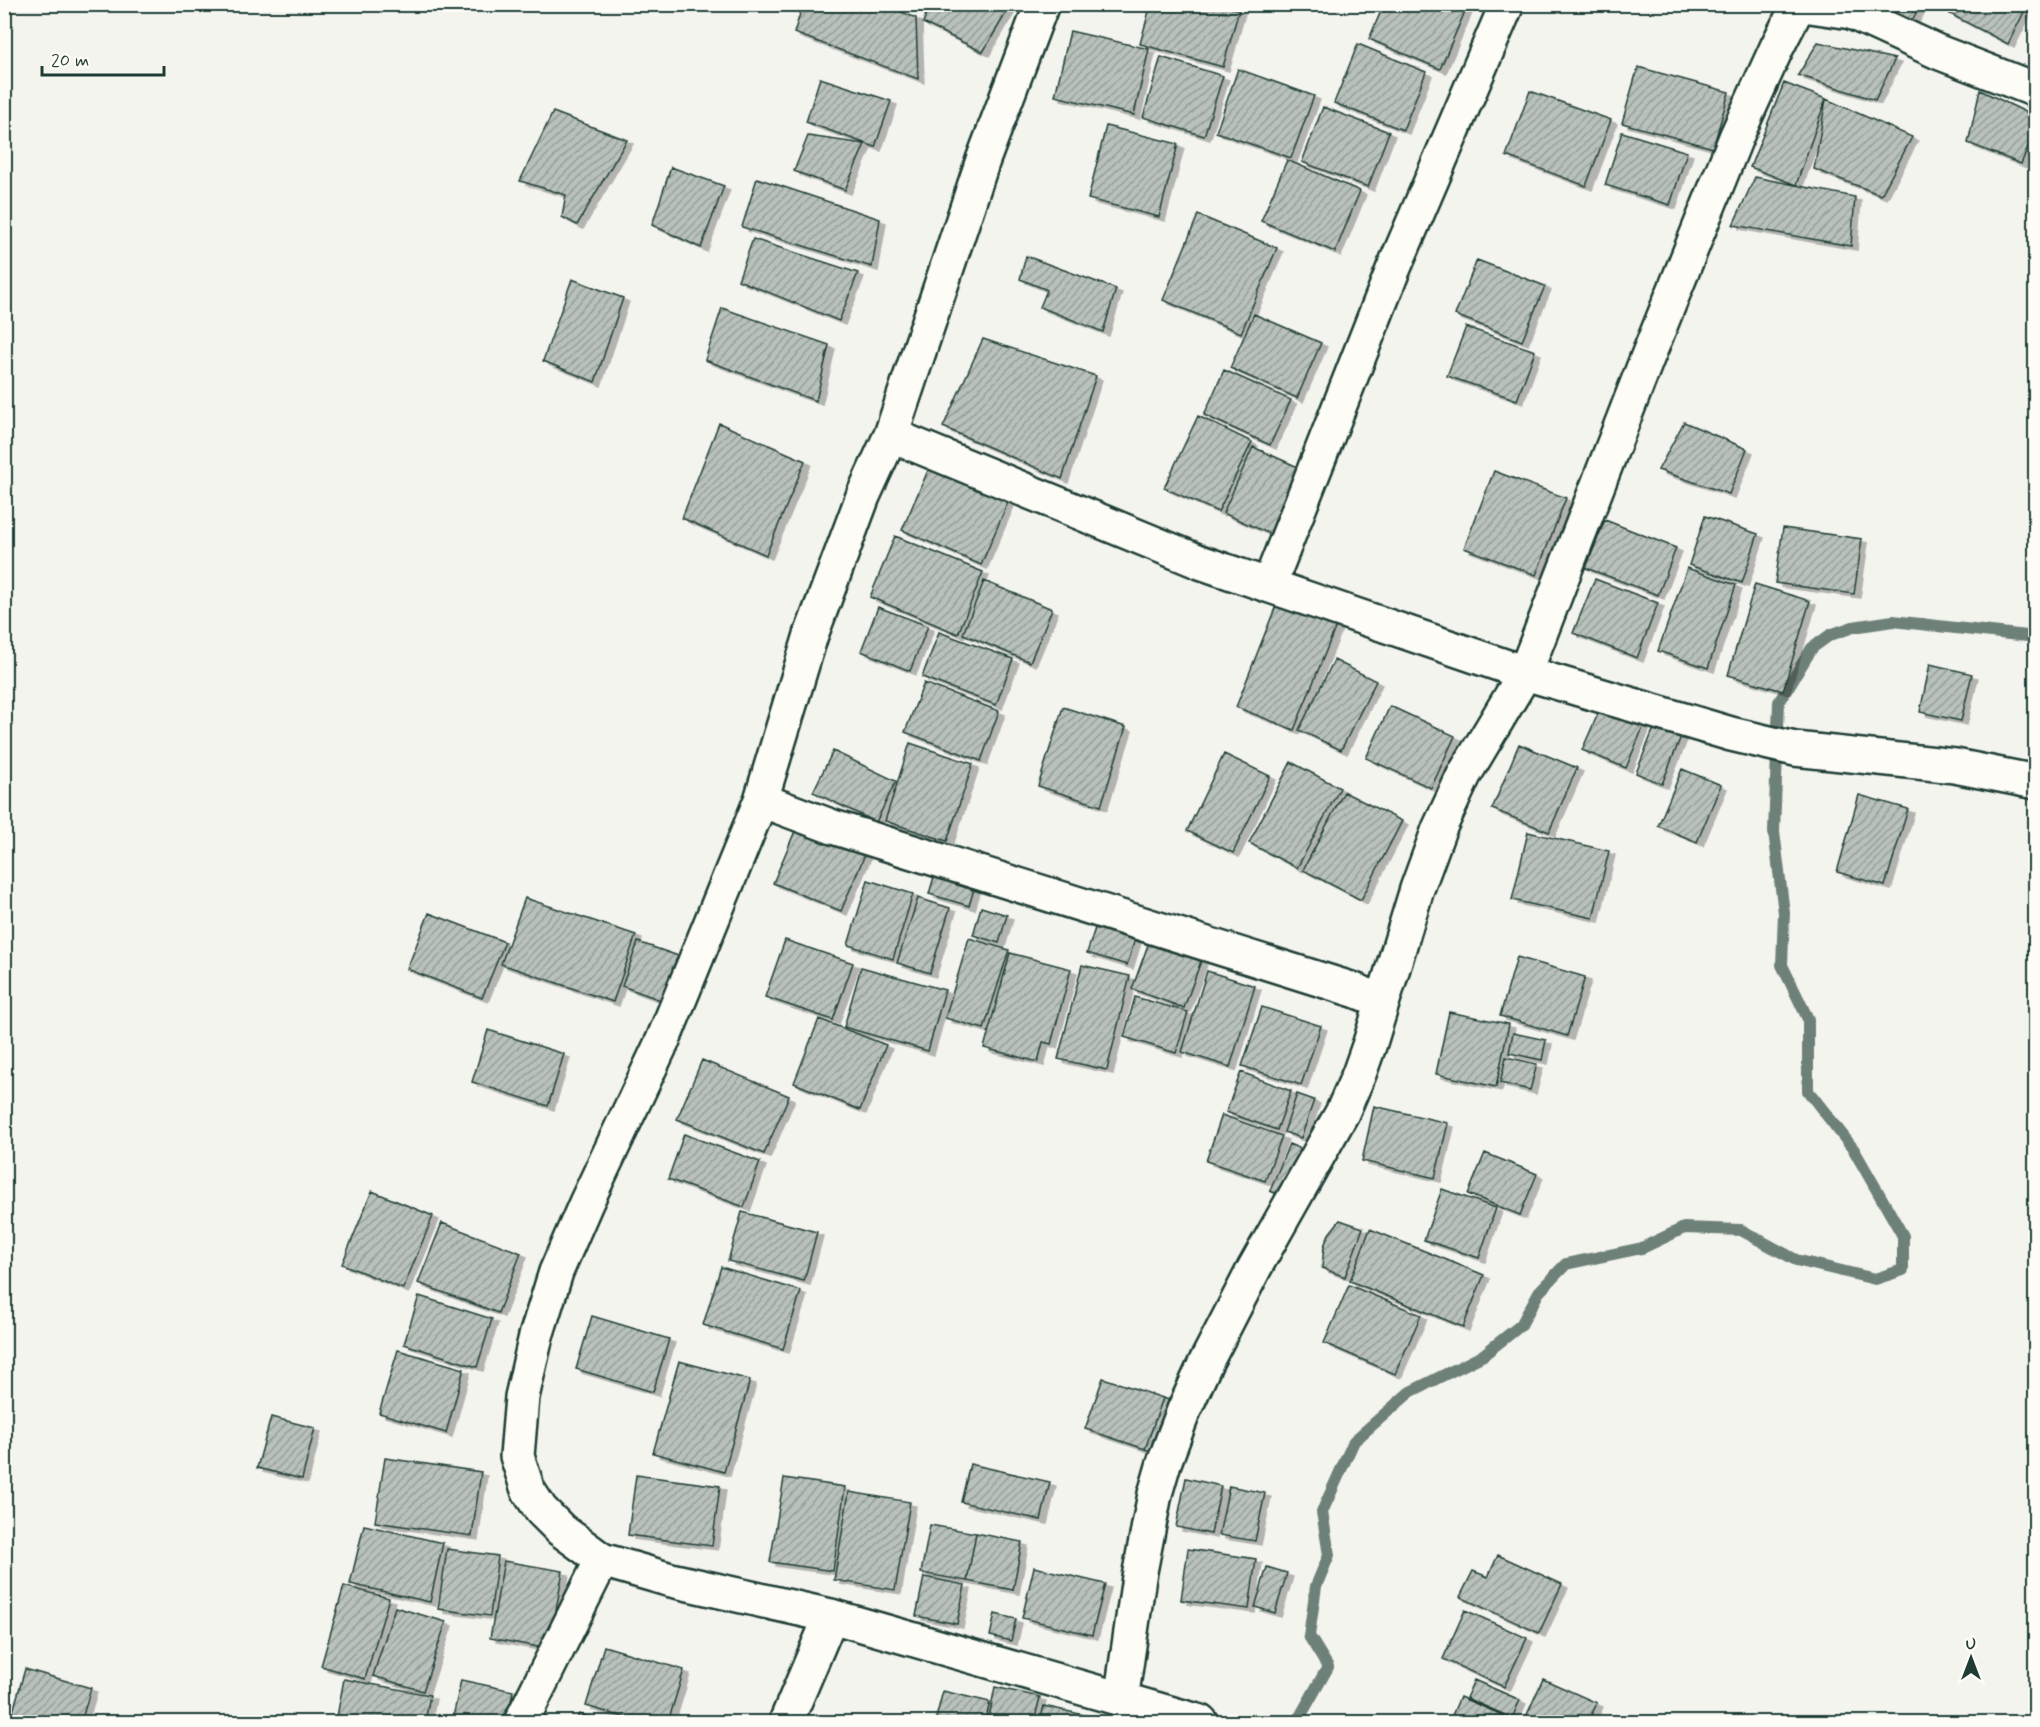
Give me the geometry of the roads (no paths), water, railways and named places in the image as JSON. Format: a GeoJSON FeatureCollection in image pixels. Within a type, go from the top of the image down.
{"type":"FeatureCollection","features":[{"type":"Feature","properties":{"kind":"street"},"geometry":{"type":"LineString","coordinates":[[1042,4],[983,160],[891,435],[863,496],[811,635],[761,800],[663,1040],[556,1272],[536,1336],[522,1397],[517,1456],[528,1490],[541,1510],[561,1530],[602,1560],[671,1580],[831,1616],[1201,1722]]}},
{"type":"Feature","properties":{"kind":"street"},"geometry":{"type":"LineString","coordinates":[[1269,585],[1393,270],[1506,4]]}},
{"type":"Feature","properties":{"kind":"street"},"geometry":{"type":"LineString","coordinates":[[1121,1700],[1155,1494],[1184,1410],[1255,1267],[1342,1113],[1370,1043],[1439,829],[1464,775],[1525,673],[1729,156],[1798,5],[1851,12],[1938,52],[2036,90]]}},
{"type":"Feature","properties":{"kind":"street"},"geometry":{"type":"LineString","coordinates":[[891,435],[1178,553],[1525,673],[1731,734],[1795,749],[1955,766],[2036,782]]}},
{"type":"Feature","properties":{"kind":"street"},"geometry":{"type":"LineString","coordinates":[[761,800],[855,834],[1354,990],[1382,1001]]}},
{"type":"Feature","properties":{"kind":"street"},"geometry":{"type":"LineString","coordinates":[[521,1722],[602,1560]]}},
{"type":"Feature","properties":{"kind":"street"},"geometry":{"type":"LineString","coordinates":[[786,1722],[831,1616]]}},
{"type":"Feature","properties":{"kind":"waterway"},"geometry":{"type":"LineString","coordinates":[[1297,1722],[1328,1667],[1309,1636],[1316,1586],[1329,1555],[1322,1512],[1354,1441],[1410,1392],[1482,1356],[1521,1325],[1539,1292],[1566,1264],[1642,1248],[1684,1228],[1741,1230],[1796,1260],[1875,1279],[1903,1270],[1903,1236],[1854,1150],[1808,1091],[1808,1019],[1782,965],[1784,913],[1774,831],[1779,702],[1812,648],[1830,635],[1853,627],[1893,621],[2036,637]]}}]}
